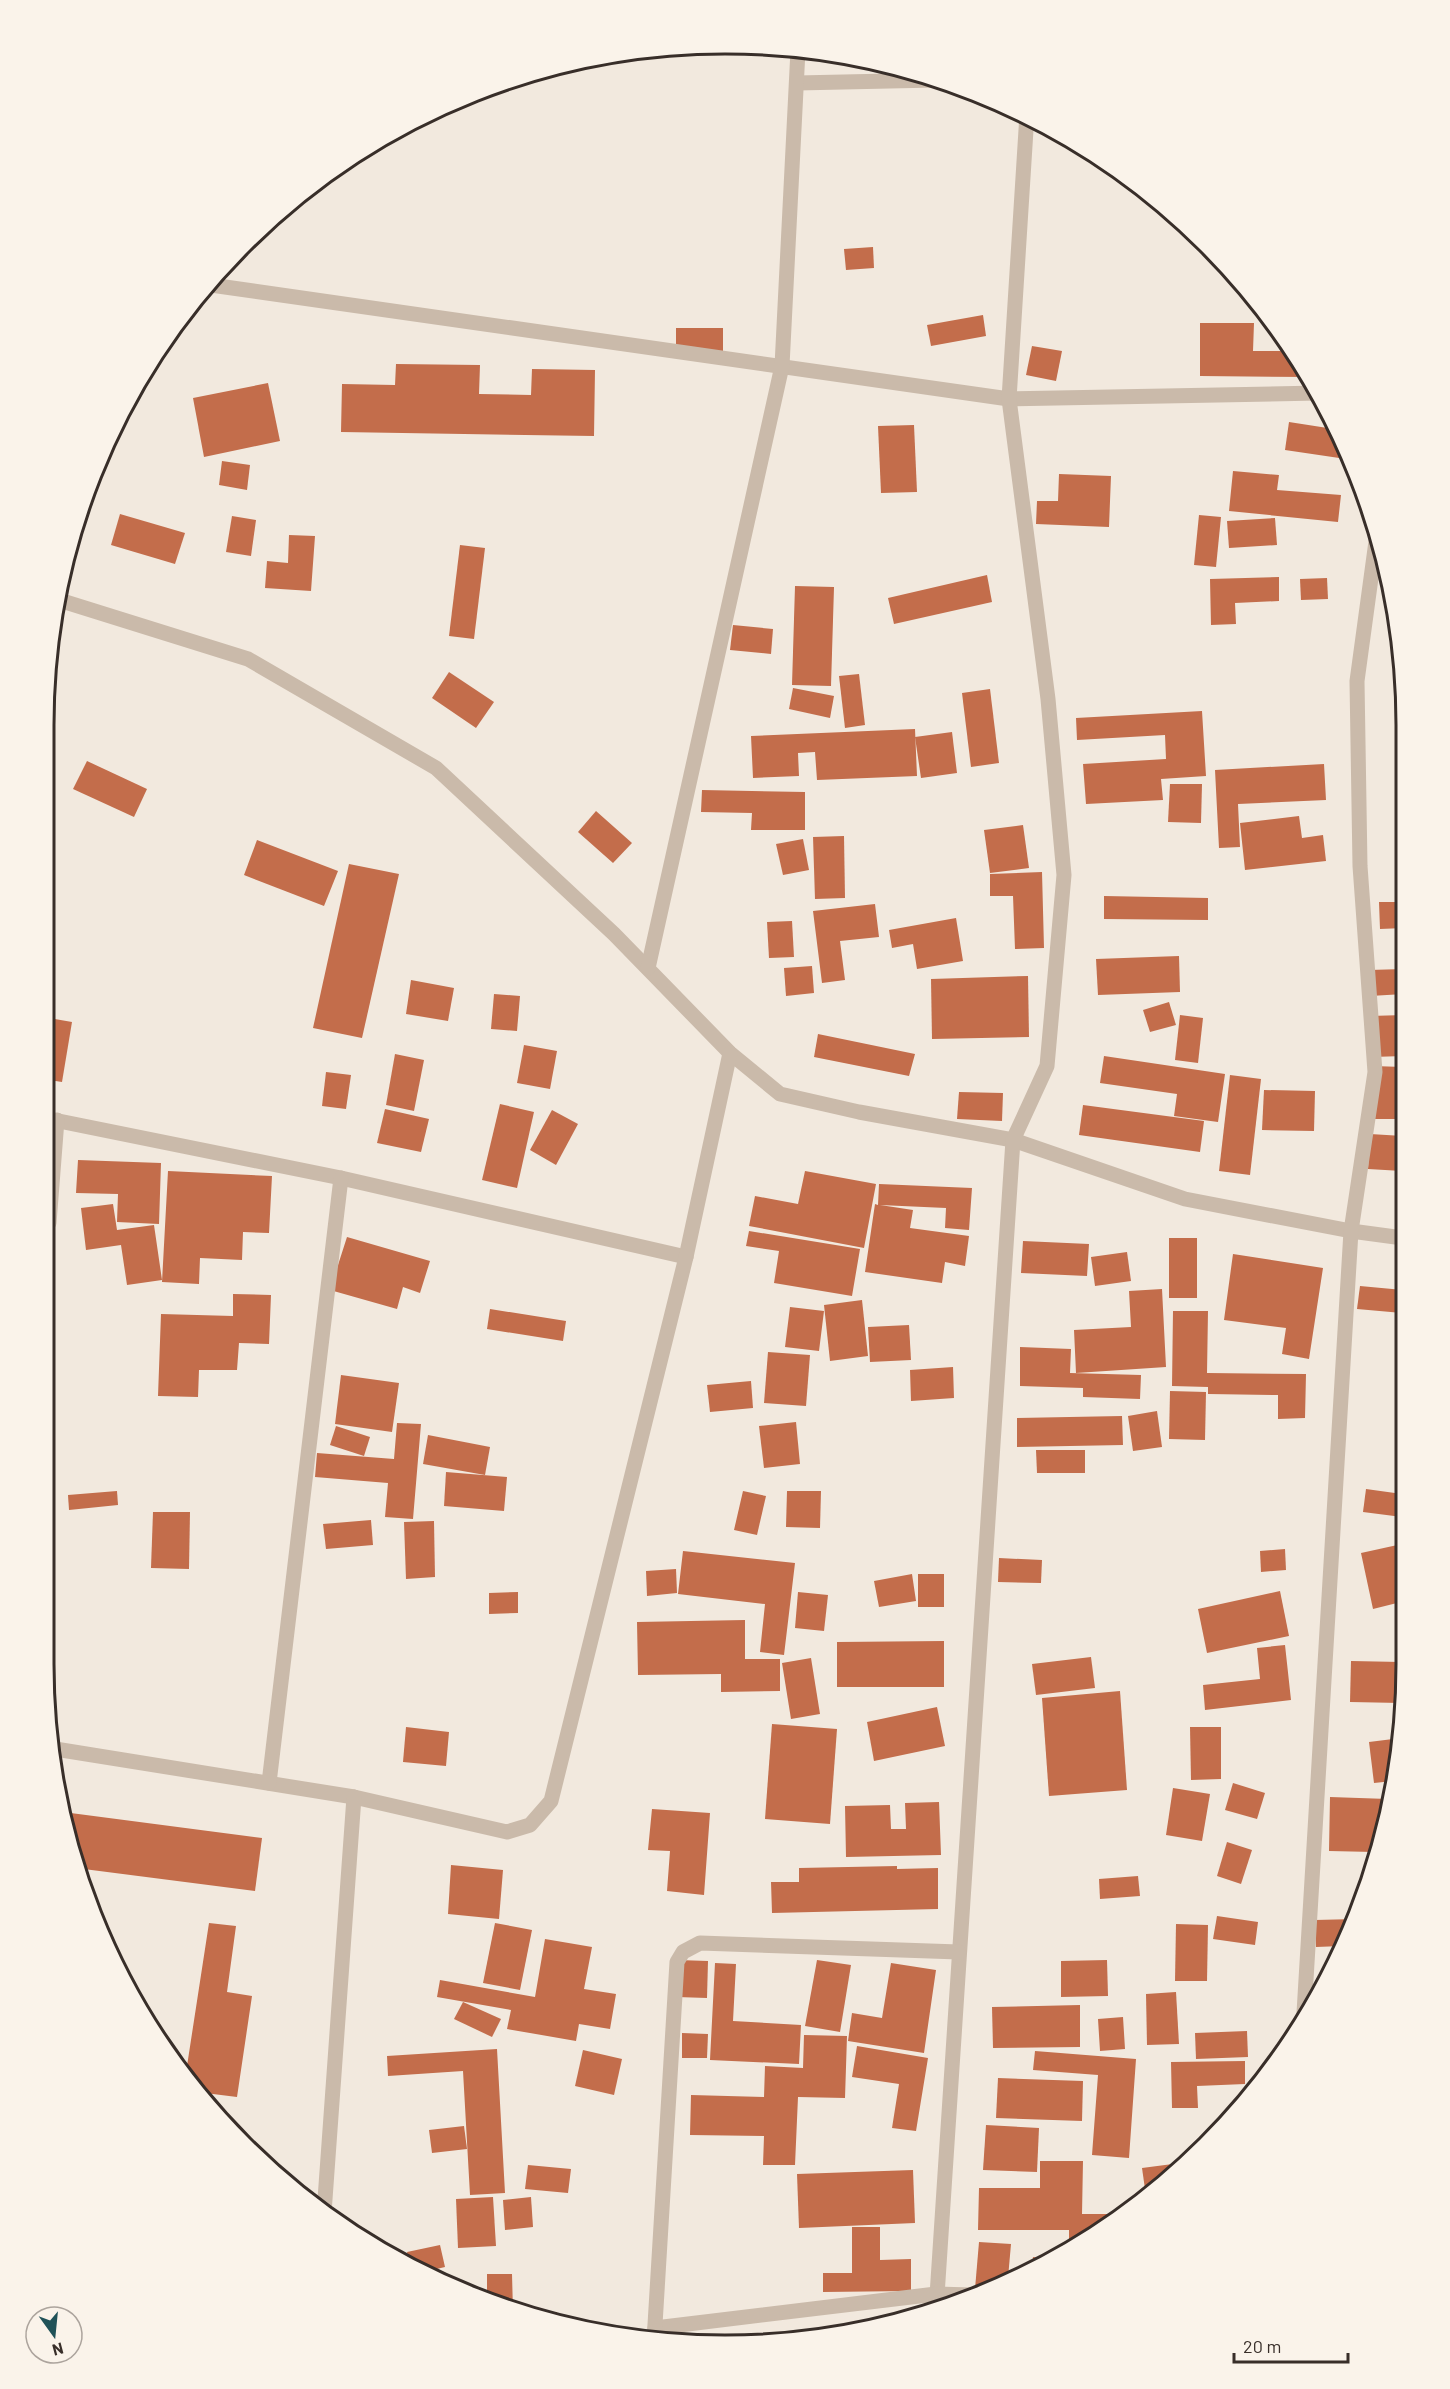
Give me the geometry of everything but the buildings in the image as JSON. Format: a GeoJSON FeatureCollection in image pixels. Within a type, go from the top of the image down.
{"type":"FeatureCollection","features":[{"type":"Feature","properties":{"kind":"street"},"geometry":{"type":"LineString","coordinates":[[648,968],[782,366],[798,58]]}},
{"type":"Feature","properties":{"kind":"street"},"geometry":{"type":"LineString","coordinates":[[797,83],[910,81]]}},
{"type":"Feature","properties":{"kind":"street"},"geometry":{"type":"LineString","coordinates":[[936,2301],[1013,1140],[1047,1066],[1064,875],[1048,699],[1010,399],[1026,125]]}},
{"type":"Feature","properties":{"kind":"street"},"geometry":{"type":"LineString","coordinates":[[218,286],[1010,399],[1308,393]]}},
{"type":"Feature","properties":{"kind":"street"},"geometry":{"type":"LineString","coordinates":[[1305,2002],[1351,1231],[1374,1072],[1360,866],[1358,681],[1374,556]]}},
{"type":"Feature","properties":{"kind":"street"},"geometry":{"type":"LineString","coordinates":[[66,602],[248,659],[436,768],[648,968],[730,1053],[780,1094],[859,1112],[1013,1140],[1185,1199],[1351,1231],[1396,1237]]}},
{"type":"Feature","properties":{"kind":"street"},"geometry":{"type":"LineString","coordinates":[[60,1750],[354,1797],[507,1832],[530,1825],[551,1802],[686,1257],[730,1053]]}},
{"type":"Feature","properties":{"kind":"street"},"geometry":{"type":"LineString","coordinates":[[54,1120],[341,1178],[686,1257]]}},
{"type":"Feature","properties":{"kind":"street"},"geometry":{"type":"LineString","coordinates":[[269,1783],[341,1178]]}},
{"type":"Feature","properties":{"kind":"street"},"geometry":{"type":"LineString","coordinates":[[325,2202],[354,1797]]}},
{"type":"Feature","properties":{"kind":"street"},"geometry":{"type":"LineString","coordinates":[[654,2331],[677,1962],[683,1952],[700,1943],[959,1952]]}},
{"type":"Feature","properties":{"kind":"street"},"geometry":{"type":"LineString","coordinates":[[670,2333],[936,2294],[953,2294]]}}]}
